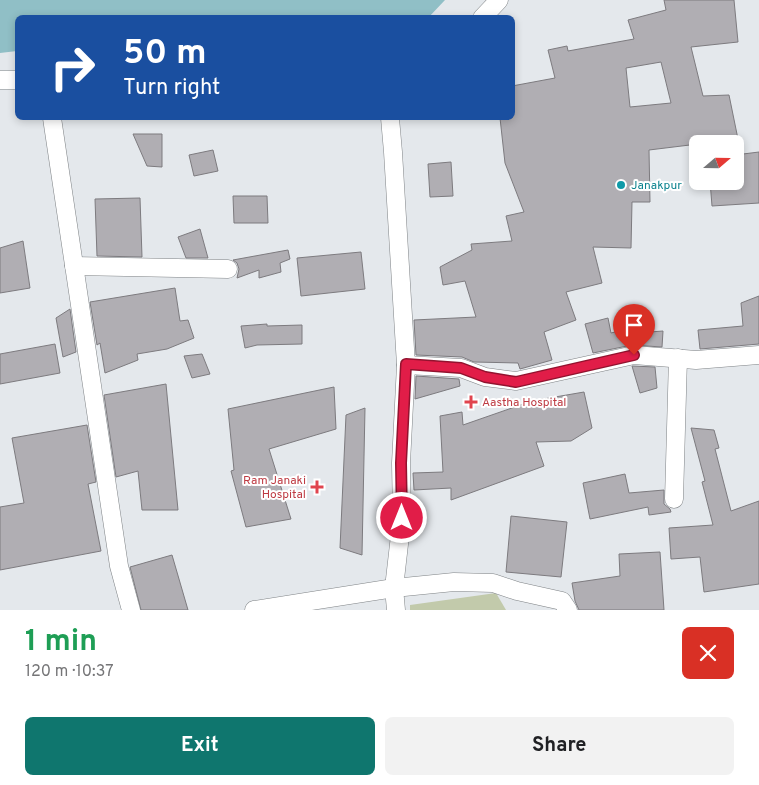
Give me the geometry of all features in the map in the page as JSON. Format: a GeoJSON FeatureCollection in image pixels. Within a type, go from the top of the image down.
{"type":"FeatureCollection","features":[{"type":"Feature","properties":{"kind":"street"},"geometry":{"type":"LineString","coordinates":[[485,15],[499,0]]}},
{"type":"Feature","properties":{"kind":"street"},"geometry":{"type":"LineString","coordinates":[[0,80],[15,80]]}},
{"type":"Feature","properties":{"kind":"street"},"geometry":{"type":"LineString","coordinates":[[52,120],[119,566],[131,610]]}},
{"type":"Feature","properties":{"kind":"street"},"geometry":{"type":"LineString","coordinates":[[390,120],[406,364],[401,463],[402,518],[394,588],[396,610]]}},
{"type":"Feature","properties":{"kind":"street"},"geometry":{"type":"LineString","coordinates":[[74,266],[228,269]]}},
{"type":"Feature","properties":{"kind":"street"},"geometry":{"type":"LineString","coordinates":[[406,364],[461,368],[485,377],[516,382],[634,355],[696,360],[759,355]]}},
{"type":"Feature","properties":{"kind":"street"},"geometry":{"type":"LineString","coordinates":[[674,499],[678,358]]}},
{"type":"Feature","properties":{"kind":"street"},"geometry":{"type":"LineString","coordinates":[[254,610],[394,588],[454,582],[494,583],[517,591],[562,601],[568,610]]}},
{"type":"Feature","properties":{"kind":"green space"},"geometry":{"type":"Polygon","coordinates":[[[496,593],[506,610],[410,610],[410,605],[496,593]]]}},
{"type":"Feature","properties":{"kind":"water"},"geometry":{"type":"Polygon","coordinates":[[[0,0],[445,0],[431,15],[15,15],[15,51],[0,53],[0,0]]]}},
{"type":"Feature","properties":{"kind":"building"},"geometry":{"type":"Polygon","coordinates":[[[664,0],[734,0],[738,42],[691,47],[703,96],[729,95],[737,135],[689,135],[689,145],[649,150],[650,202],[632,202],[631,248],[593,247],[602,283],[566,292],[576,320],[544,332],[552,360],[520,369],[518,363],[474,362],[462,357],[416,355],[414,320],[476,317],[465,281],[443,285],[440,267],[472,250],[471,244],[512,241],[506,216],[524,212],[505,163],[500,120],[515,120],[515,85],[555,78],[548,50],[567,46],[568,51],[634,39],[628,20],[666,10],[664,0]],[[661,62],[626,68],[630,107],[671,103],[661,62]]]}},
{"type":"Feature","properties":{"kind":"building"},"geometry":{"type":"Polygon","coordinates":[[[133,134],[162,134],[162,167],[147,166],[133,134]]]}},
{"type":"Feature","properties":{"kind":"building"},"geometry":{"type":"Polygon","coordinates":[[[213,150],[218,171],[194,176],[189,155],[213,150]]]}},
{"type":"Feature","properties":{"kind":"building"},"geometry":{"type":"Polygon","coordinates":[[[759,152],[759,203],[712,206],[711,190],[744,190],[744,154],[759,152]]]}},
{"type":"Feature","properties":{"kind":"building"},"geometry":{"type":"Polygon","coordinates":[[[451,162],[453,196],[430,197],[428,164],[451,162]]]}},
{"type":"Feature","properties":{"kind":"building"},"geometry":{"type":"Polygon","coordinates":[[[233,196],[267,196],[268,223],[234,223],[233,196]]]}},
{"type":"Feature","properties":{"kind":"building"},"geometry":{"type":"Polygon","coordinates":[[[140,198],[142,257],[97,256],[95,199],[140,198]]]}},
{"type":"Feature","properties":{"kind":"building"},"geometry":{"type":"Polygon","coordinates":[[[200,229],[208,258],[186,258],[178,237],[200,229]]]}},
{"type":"Feature","properties":{"kind":"building"},"geometry":{"type":"Polygon","coordinates":[[[23,241],[30,288],[0,293],[0,248],[23,241]]]}},
{"type":"Feature","properties":{"kind":"building"},"geometry":{"type":"Polygon","coordinates":[[[288,250],[290,259],[280,263],[281,272],[259,278],[259,270],[237,278],[239,269],[237,263],[233,260],[288,250]]]}},
{"type":"Feature","properties":{"kind":"building"},"geometry":{"type":"Polygon","coordinates":[[[361,252],[365,289],[301,296],[297,258],[361,252]]]}},
{"type":"Feature","properties":{"kind":"building"},"geometry":{"type":"Polygon","coordinates":[[[175,288],[180,321],[188,320],[194,338],[167,349],[137,354],[138,360],[105,373],[100,343],[97,345],[90,302],[175,288]]]}},
{"type":"Feature","properties":{"kind":"building"},"geometry":{"type":"Polygon","coordinates":[[[759,296],[759,344],[700,349],[698,330],[743,326],[741,303],[759,296]]]}},
{"type":"Feature","properties":{"kind":"building"},"geometry":{"type":"Polygon","coordinates":[[[70,309],[76,352],[63,357],[56,318],[70,309]]]}},
{"type":"Feature","properties":{"kind":"building"},"geometry":{"type":"Polygon","coordinates":[[[608,318],[611,333],[635,327],[636,333],[663,331],[662,347],[632,345],[593,353],[585,324],[608,318]]]}},
{"type":"Feature","properties":{"kind":"building"},"geometry":{"type":"Polygon","coordinates":[[[267,324],[267,326],[302,325],[302,344],[257,345],[245,348],[241,326],[267,324]]]}},
{"type":"Feature","properties":{"kind":"building"},"geometry":{"type":"Polygon","coordinates":[[[55,344],[60,373],[0,384],[0,354],[55,344]]]}},
{"type":"Feature","properties":{"kind":"building"},"geometry":{"type":"Polygon","coordinates":[[[202,354],[210,374],[192,378],[184,356],[202,354]]]}},
{"type":"Feature","properties":{"kind":"building"},"geometry":{"type":"Polygon","coordinates":[[[632,366],[655,367],[657,388],[640,393],[632,366]]]}},
{"type":"Feature","properties":{"kind":"building"},"geometry":{"type":"Polygon","coordinates":[[[416,376],[459,379],[460,386],[415,399],[416,376]]]}},
{"type":"Feature","properties":{"kind":"building"},"geometry":{"type":"Polygon","coordinates":[[[166,384],[178,510],[142,510],[138,471],[116,477],[104,395],[166,384]]]}},
{"type":"Feature","properties":{"kind":"building"},"geometry":{"type":"Polygon","coordinates":[[[334,387],[336,429],[269,449],[291,519],[246,527],[231,471],[234,470],[228,409],[334,387]]]}},
{"type":"Feature","properties":{"kind":"building"},"geometry":{"type":"Polygon","coordinates":[[[584,392],[592,428],[571,441],[536,442],[544,466],[451,500],[451,488],[414,490],[413,473],[443,472],[440,416],[462,412],[463,425],[532,401],[584,392]]]}},
{"type":"Feature","properties":{"kind":"building"},"geometry":{"type":"Polygon","coordinates":[[[365,408],[362,555],[340,548],[346,415],[365,408]]]}},
{"type":"Feature","properties":{"kind":"building"},"geometry":{"type":"Polygon","coordinates":[[[87,425],[96,482],[88,484],[101,551],[0,570],[0,507],[24,503],[12,438],[87,425]]]}},
{"type":"Feature","properties":{"kind":"building"},"geometry":{"type":"Polygon","coordinates":[[[691,428],[714,430],[719,448],[715,449],[731,511],[759,501],[759,584],[704,592],[700,557],[671,559],[669,528],[713,525],[702,482],[705,481],[691,428]]]}},
{"type":"Feature","properties":{"kind":"building"},"geometry":{"type":"Polygon","coordinates":[[[625,474],[629,493],[664,490],[664,504],[671,512],[649,515],[648,507],[590,519],[583,483],[625,474]]]}},
{"type":"Feature","properties":{"kind":"building"},"geometry":{"type":"Polygon","coordinates":[[[511,516],[567,522],[561,577],[506,572],[511,516]]]}},
{"type":"Feature","properties":{"kind":"building"},"geometry":{"type":"Polygon","coordinates":[[[660,552],[664,610],[579,610],[575,601],[572,583],[620,576],[619,554],[660,552]]]}},
{"type":"Feature","properties":{"kind":"building"},"geometry":{"type":"Polygon","coordinates":[[[172,555],[188,610],[141,610],[130,567],[172,555]]]}},
{"type":"Feature","properties":{"kind":"place","name":"Janakpur"},"geometry":{"type":"Point","coordinates":[621,185]}},
{"type":"Feature","properties":{"kind":"place","name":"Aastha Hospital"},"geometry":{"type":"Point","coordinates":[471,402]}},
{"type":"Feature","properties":{"kind":"place","name":"Ram Janaki Hospital"},"geometry":{"type":"Point","coordinates":[317,487]}},
{"type":"Feature","properties":{"kind":"route"},"geometry":{"type":"LineString","coordinates":[[402,518],[401,463],[406,364],[461,368],[485,377],[516,382],[634,355]]}}]}
